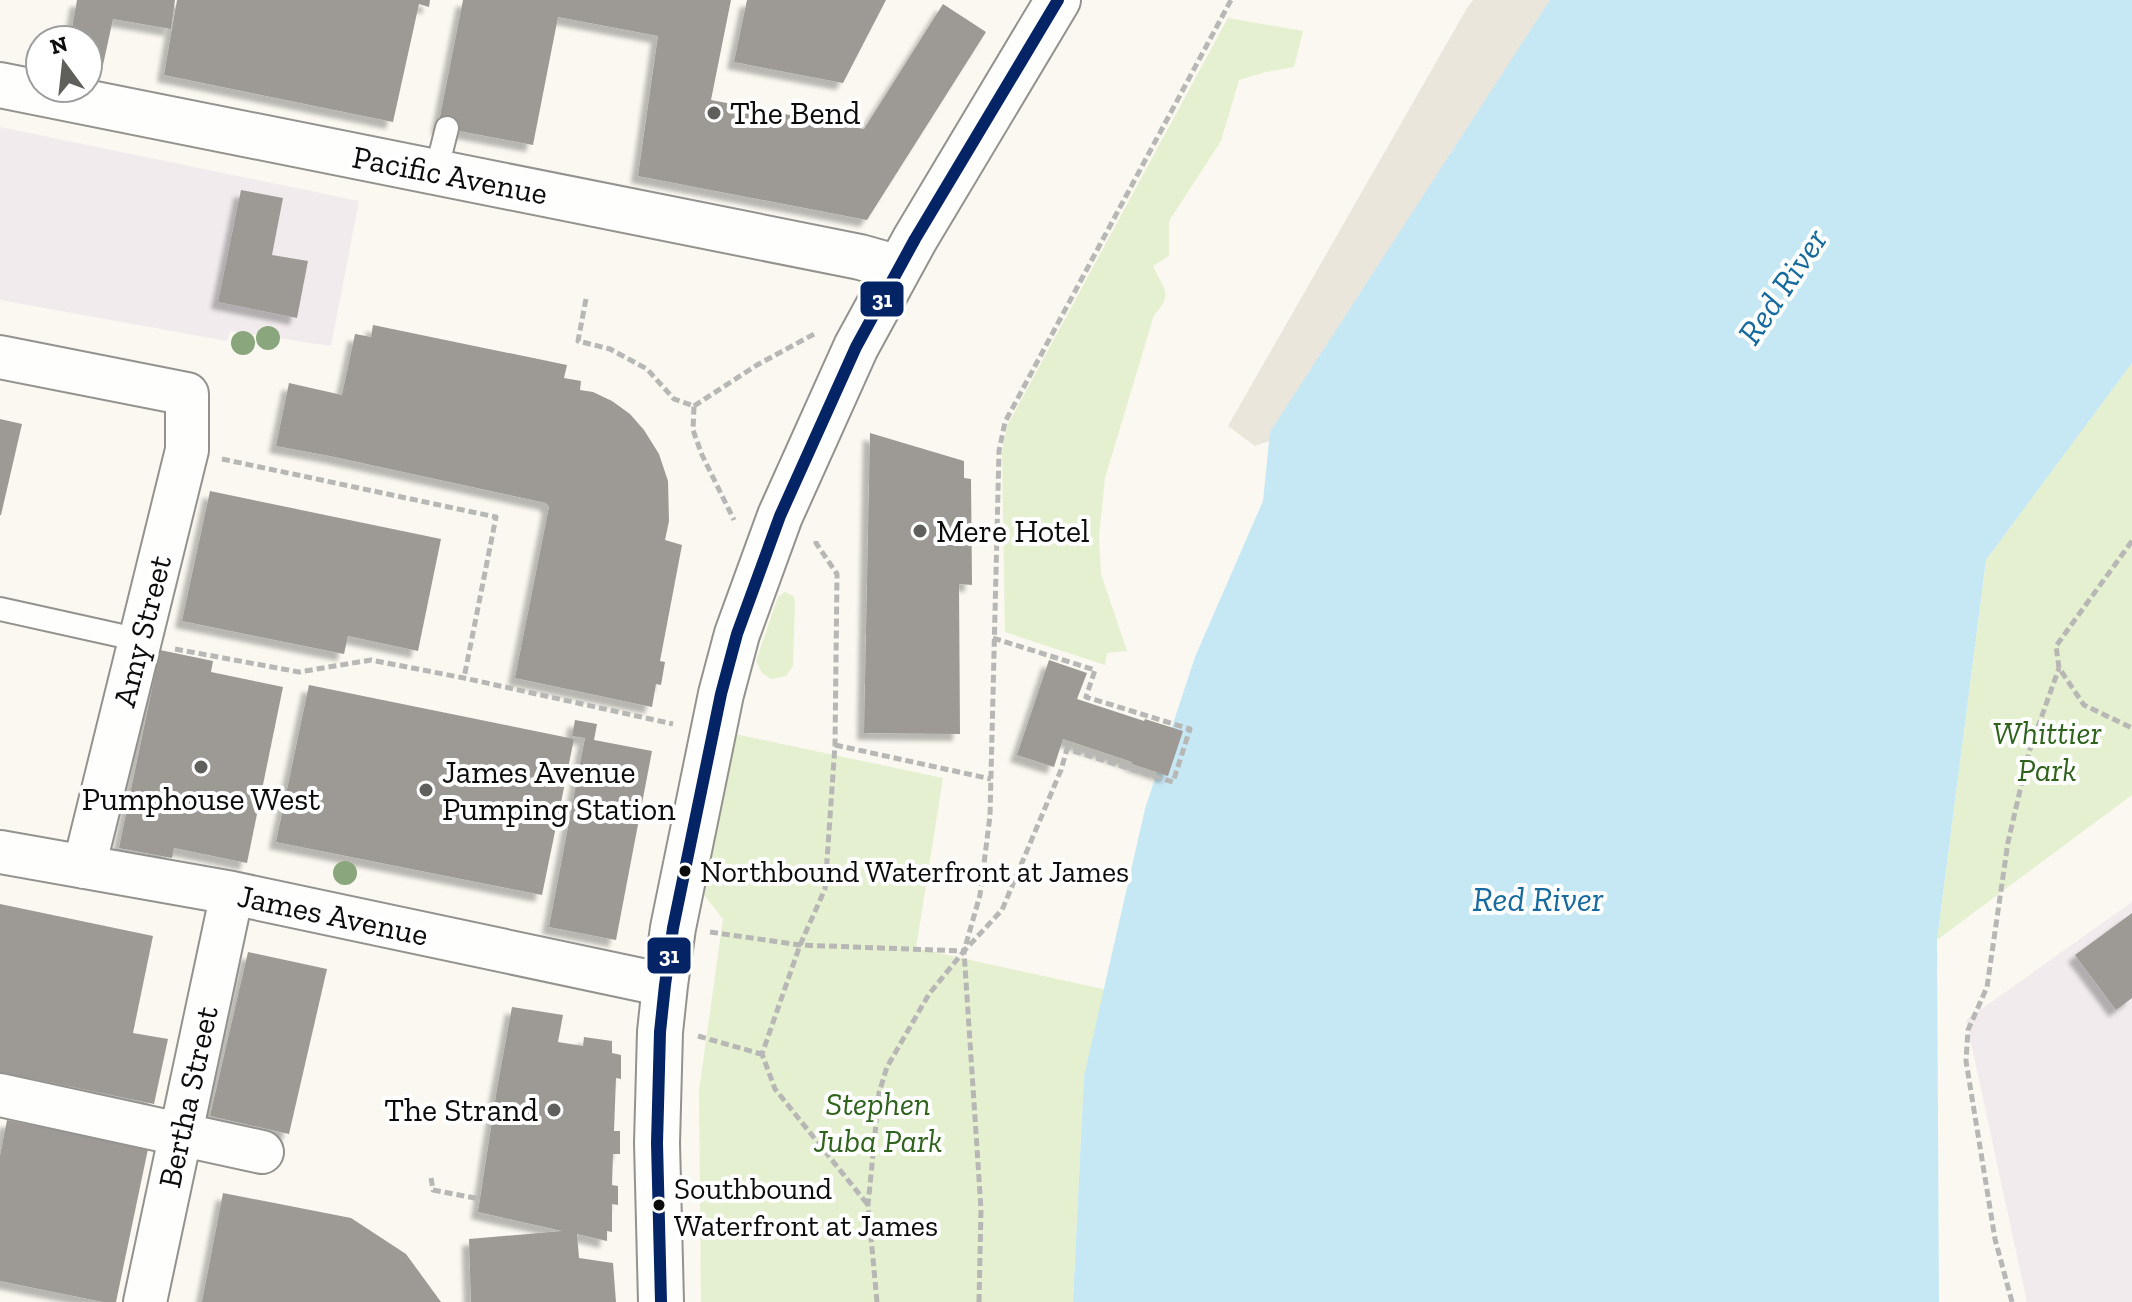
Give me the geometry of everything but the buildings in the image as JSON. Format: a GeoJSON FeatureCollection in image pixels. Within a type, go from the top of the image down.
{"type":"FeatureCollection","features":[{"type":"Feature","properties":{"kind":"street"},"geometry":{"type":"LineString","coordinates":[[661,1302],[657,1143],[660,1032],[665,985],[673,928],[714,726],[737,634],[780,516],[856,347],[899,268],[1058,0]]}},
{"type":"Feature","properties":{"kind":"street","name":"Pacific Avenue"},"geometry":{"type":"LineString","coordinates":[[0,85],[860,257],[899,268]]}},
{"type":"Feature","properties":{"kind":"street","name":"Amy Street"},"geometry":{"type":"LineString","coordinates":[[0,357],[187,394],[187,450],[155,644],[84,867]]}},
{"type":"Feature","properties":{"kind":"street","name":"James Avenue"},"geometry":{"type":"LineString","coordinates":[[0,852],[232,893],[665,985]]}},
{"type":"Feature","properties":{"kind":"street","name":"Bertha Street"},"geometry":{"type":"LineString","coordinates":[[145,1302],[232,893]]}},
{"type":"Feature","properties":{"kind":"street"},"geometry":{"type":"LineString","coordinates":[[0,1095],[262,1152]]}},
{"type":"Feature","properties":{"kind":"lane"},"geometry":{"type":"LineString","coordinates":[[436,172],[447,128]]}},
{"type":"Feature","properties":{"kind":"lane"},"geometry":{"type":"LineString","coordinates":[[0,609],[155,644]]}},
{"type":"Feature","properties":{"kind":"path"},"geometry":{"type":"LineString","coordinates":[[979,1302],[981,1209],[964,951],[980,895],[990,816],[999,446],[1005,422],[1231,0]]}},
{"type":"Feature","properties":{"kind":"path"},"geometry":{"type":"LineString","coordinates":[[586,299],[578,341],[610,349],[647,369],[674,399],[694,406]]}},
{"type":"Feature","properties":{"kind":"path"},"geometry":{"type":"LineString","coordinates":[[694,406],[757,365],[821,331]]}},
{"type":"Feature","properties":{"kind":"path"},"geometry":{"type":"LineString","coordinates":[[694,406],[693,430],[734,520]]}},
{"type":"Feature","properties":{"kind":"path"},"geometry":{"type":"LineString","coordinates":[[213,457],[496,517],[464,678]]}},
{"type":"Feature","properties":{"kind":"path"},"geometry":{"type":"LineString","coordinates":[[821,529],[816,543],[837,574],[835,745],[825,889],[800,945],[762,1054],[775,1089],[868,1205]]}},
{"type":"Feature","properties":{"kind":"path"},"geometry":{"type":"LineString","coordinates":[[2132,541],[2056,646],[2059,668],[2084,705],[2132,728]]}},
{"type":"Feature","properties":{"kind":"path"},"geometry":{"type":"LineString","coordinates":[[877,1302],[868,1205],[879,1093],[887,1067],[929,994],[1002,910],[1067,749],[1173,782],[1190,729],[1086,697],[1095,670],[993,638]]}},
{"type":"Feature","properties":{"kind":"path"},"geometry":{"type":"LineString","coordinates":[[155,644],[299,672],[371,660],[673,724]]}},
{"type":"Feature","properties":{"kind":"path"},"geometry":{"type":"LineString","coordinates":[[2012,1302],[1995,1239],[1966,1061],[1968,1030],[1987,987],[2008,842],[2029,752],[2059,668]]}},
{"type":"Feature","properties":{"kind":"path"},"geometry":{"type":"LineString","coordinates":[[835,745],[991,779]]}},
{"type":"Feature","properties":{"kind":"path"},"geometry":{"type":"LineString","coordinates":[[705,931],[800,945],[964,951]]}},
{"type":"Feature","properties":{"kind":"path"},"geometry":{"type":"LineString","coordinates":[[693,1035],[762,1054]]}},
{"type":"Feature","properties":{"kind":"path"},"geometry":{"type":"LineString","coordinates":[[431,1178],[433,1190],[480,1199]]}},
{"type":"Feature","properties":{"kind":"shaded area"},"geometry":{"type":"Polygon","coordinates":[[[1473,0],[1565,0],[1306,428],[1255,446],[1228,426],[1473,0]]]}},
{"type":"Feature","properties":{"kind":"shaded area"},"geometry":{"type":"Polygon","coordinates":[[[0,127],[359,201],[331,346],[230,331],[227,341],[0,300],[0,127]]]}},
{"type":"Feature","properties":{"kind":"shaded area"},"geometry":{"type":"Polygon","coordinates":[[[2132,902],[2132,1302],[2027,1302],[1966,1020],[2132,902]]]}},
{"type":"Feature","properties":{"kind":"green space"},"geometry":{"type":"Polygon","coordinates":[[[1228,18],[1303,31],[1294,67],[1239,80],[1221,141],[1169,221],[1169,256],[1153,266],[1165,292],[1164,302],[1154,315],[1105,478],[1099,536],[1101,574],[1127,651],[1107,653],[1105,665],[1005,632],[1002,452],[1007,426],[1228,18]]]}},
{"type":"Feature","properties":{"kind":"green space","name":"Whittier Park"},"geometry":{"type":"Polygon","coordinates":[[[2132,363],[2132,795],[1937,940],[1986,560],[2132,363]]]}},
{"type":"Feature","properties":{"kind":"green space"},"geometry":{"type":"Polygon","coordinates":[[[785,592],[795,601],[793,666],[786,676],[771,679],[762,673],[756,661],[778,597],[785,592]]]}},
{"type":"Feature","properties":{"kind":"green space","name":"Stephen Juba Park"},"geometry":{"type":"Polygon","coordinates":[[[735,734],[943,778],[916,948],[1107,990],[1084,1076],[1073,1302],[701,1302],[699,1091],[723,919],[704,895],[735,734]]]}},
{"type":"Feature","properties":{"kind":"water","name":"Red River"},"geometry":{"type":"Polygon","coordinates":[[[1550,0],[2132,0],[2132,363],[1986,560],[1937,940],[1939,1302],[1073,1302],[1084,1076],[1145,809],[1195,657],[1263,501],[1270,432],[1550,0]]]}},
{"type":"Feature","properties":{"kind":"transit line","name":"31"},"geometry":{"type":"LineString","coordinates":[[661,1302],[657,1143],[660,1032],[665,985],[673,928],[721,694],[737,634],[780,516],[856,347],[915,239],[1058,0]]}},
{"type":"Feature","properties":{"kind":"place","name":"The Bend"},"geometry":{"type":"Point","coordinates":[714,113]}},
{"type":"Feature","properties":{"kind":"place","name":"Mere Hotel"},"geometry":{"type":"Point","coordinates":[920,531]}},
{"type":"Feature","properties":{"kind":"place","name":"Pumphouse West"},"geometry":{"type":"Point","coordinates":[201,767]}},
{"type":"Feature","properties":{"kind":"place","name":"James Avenue Pumping Station"},"geometry":{"type":"Point","coordinates":[426,790]}},
{"type":"Feature","properties":{"kind":"place","name":"Northbound Waterfront at James"},"geometry":{"type":"Point","coordinates":[685,871]}},
{"type":"Feature","properties":{"kind":"place","name":"The Strand"},"geometry":{"type":"Point","coordinates":[554,1110]}},
{"type":"Feature","properties":{"kind":"place","name":"Southbound Waterfront at James"},"geometry":{"type":"Point","coordinates":[659,1205]}}]}
